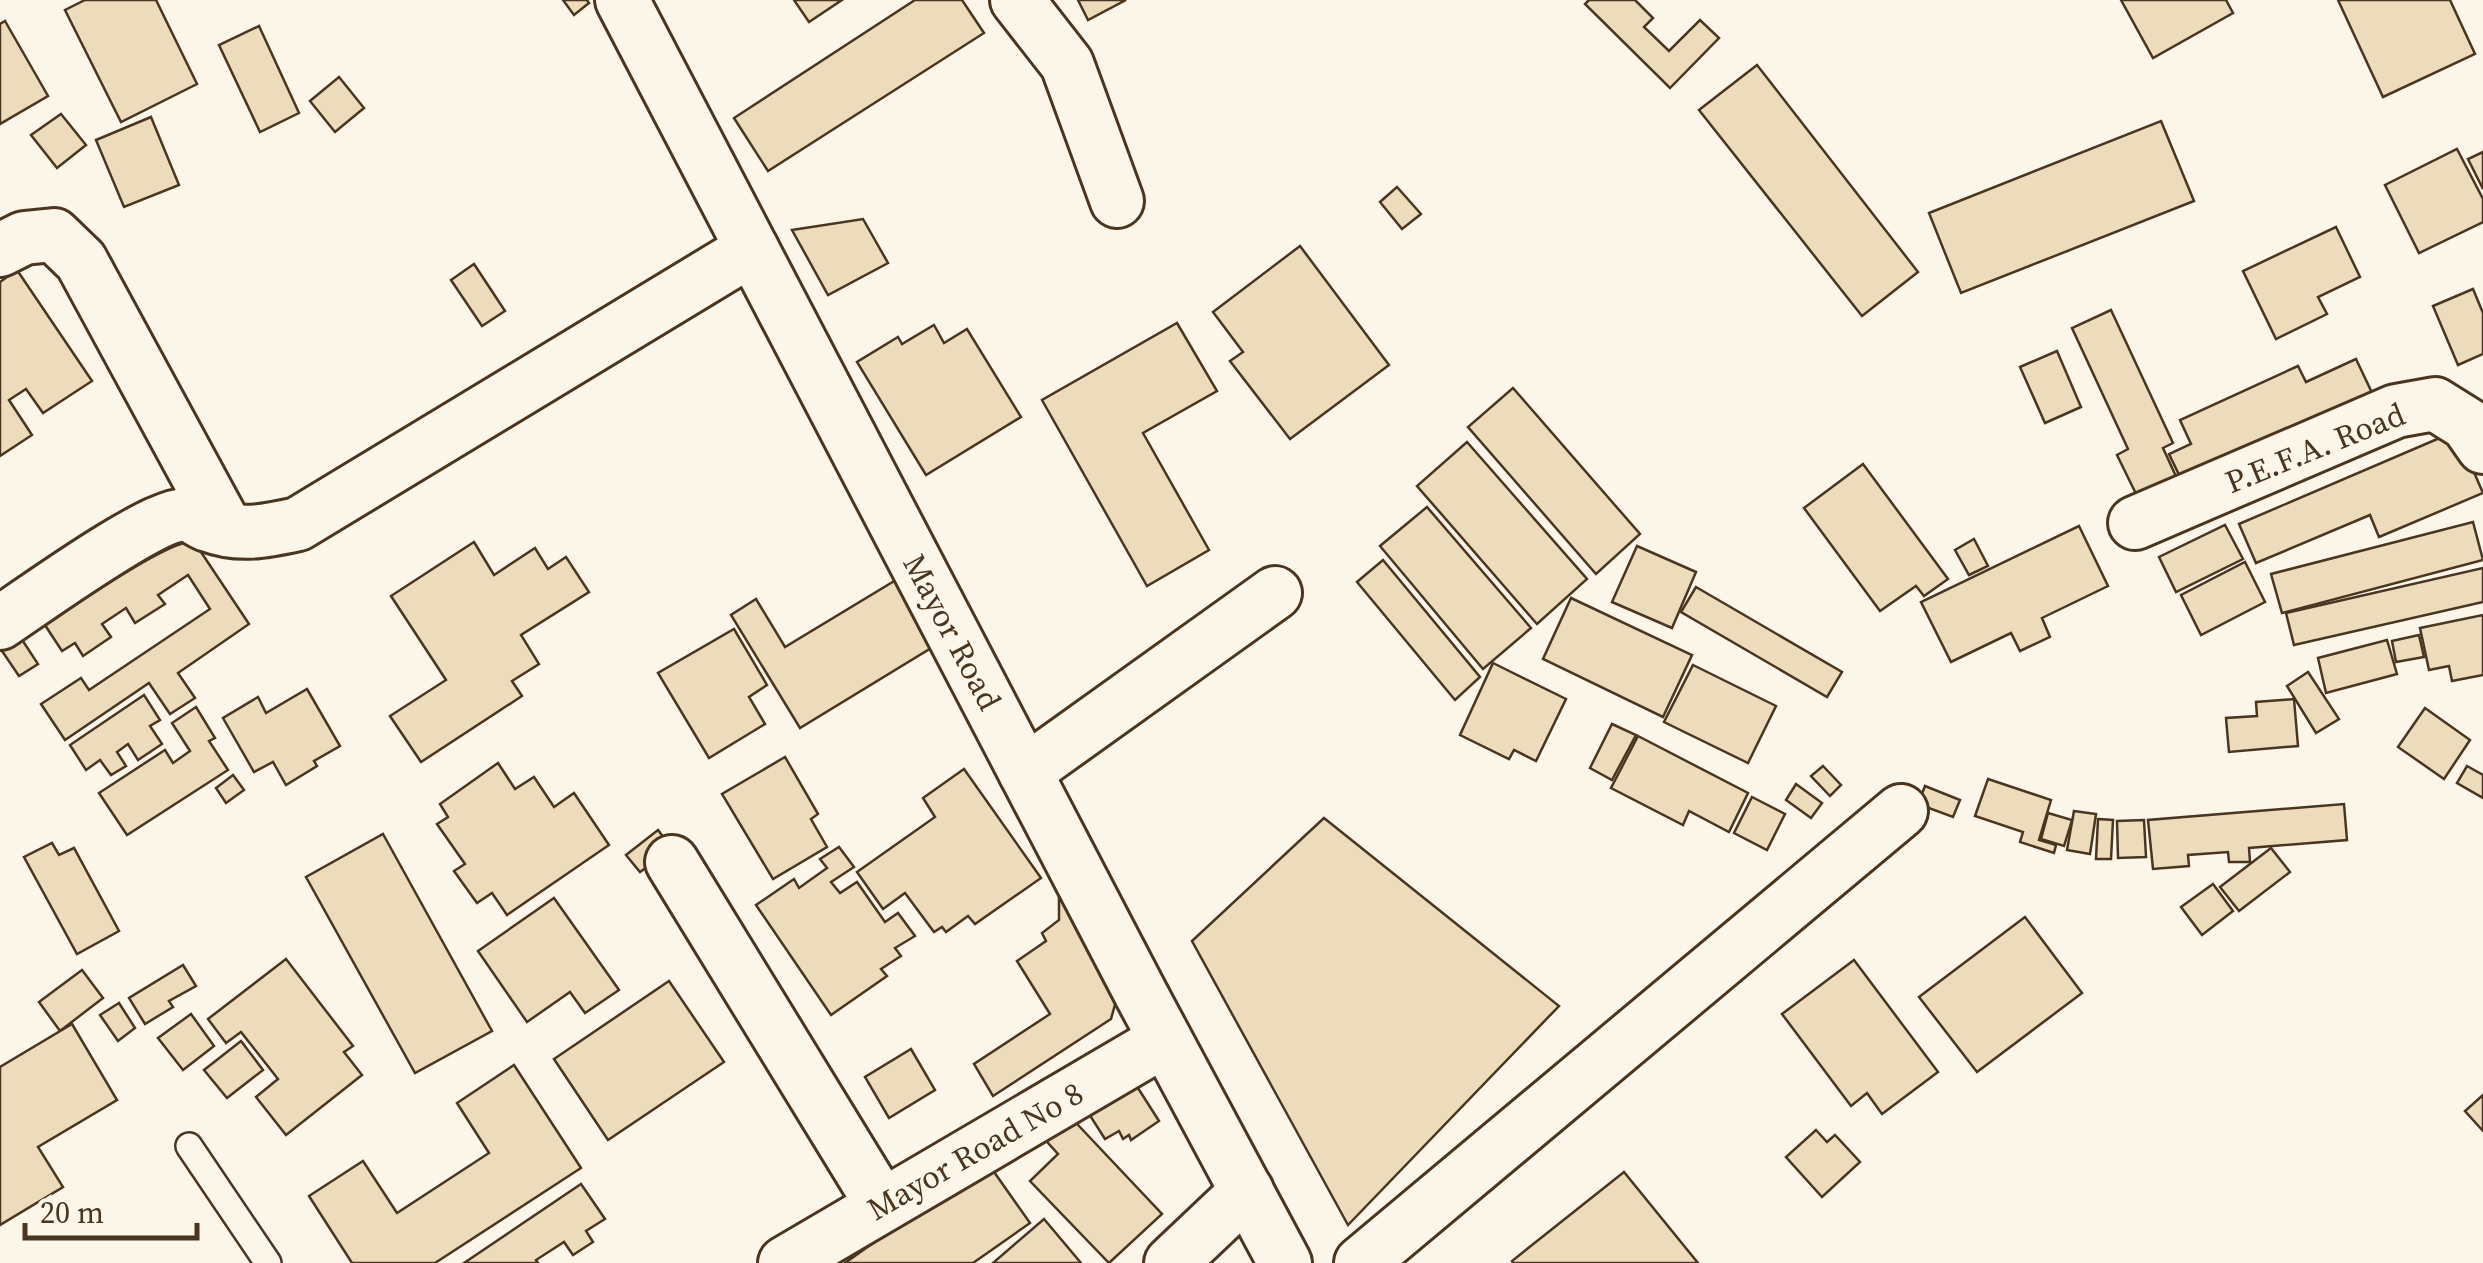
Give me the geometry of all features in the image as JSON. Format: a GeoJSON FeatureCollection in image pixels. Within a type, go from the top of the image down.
{"type":"FeatureCollection","features":[{"type":"Feature","properties":{"kind":"street","name":"Mayor Road"},"geometry":{"type":"LineString","coordinates":[[622,0],[1285,1263]]}},
{"type":"Feature","properties":{"kind":"street"},"geometry":{"type":"LineString","coordinates":[[1018,0],[1067,64],[1118,201]]}},
{"type":"Feature","properties":{"kind":"street"},"geometry":{"type":"LineString","coordinates":[[0,250],[24,238],[54,235],[81,261],[226,530]]}},
{"type":"Feature","properties":{"kind":"street"},"geometry":{"type":"LineString","coordinates":[[0,623],[143,530],[170,519],[187,515],[248,534],[298,524],[752,249]]}},
{"type":"Feature","properties":{"kind":"street","name":"P.E.F.A. Road"},"geometry":{"type":"LineString","coordinates":[[2135,523],[2396,411],[2435,404],[2468,424],[2483,447]]}},
{"type":"Feature","properties":{"kind":"street"},"geometry":{"type":"LineString","coordinates":[[1025,772],[1274,593]]}},
{"type":"Feature","properties":{"kind":"street"},"geometry":{"type":"LineString","coordinates":[[1361,1263],[1901,811]]}},
{"type":"Feature","properties":{"kind":"street"},"geometry":{"type":"LineString","coordinates":[[672,862],[882,1205]]}},
{"type":"Feature","properties":{"kind":"street","name":"Mayor Road No 8"},"geometry":{"type":"LineString","coordinates":[[785,1263],[1165,1040]]}},
{"type":"Feature","properties":{"kind":"street"},"geometry":{"type":"LineString","coordinates":[[1171,1263],[1247,1191]]}},
{"type":"Feature","properties":{"kind":"lane"},"geometry":{"type":"LineString","coordinates":[[189,1146],[268,1263]]}},
{"type":"Feature","properties":{"kind":"building"},"geometry":{"type":"Polygon","coordinates":[[[85,0],[156,0],[197,84],[121,122],[65,10],[85,0]]]}},
{"type":"Feature","properties":{"kind":"building"},"geometry":{"type":"Polygon","coordinates":[[[563,0],[587,0],[589,3],[574,15],[563,0]]]}},
{"type":"Feature","properties":{"kind":"building"},"geometry":{"type":"Polygon","coordinates":[[[794,0],[842,0],[809,22],[794,0]]]}},
{"type":"Feature","properties":{"kind":"building"},"geometry":{"type":"Polygon","coordinates":[[[915,0],[962,0],[984,33],[768,171],[734,118],[915,0]]]}},
{"type":"Feature","properties":{"kind":"building"},"geometry":{"type":"Polygon","coordinates":[[[1078,0],[1126,0],[1088,20],[1078,0]]]}},
{"type":"Feature","properties":{"kind":"building"},"geometry":{"type":"Polygon","coordinates":[[[1589,0],[1635,0],[1653,18],[1644,27],[1669,51],[1700,20],[1719,38],[1670,88],[1585,4],[1589,0]]]}},
{"type":"Feature","properties":{"kind":"building"},"geometry":{"type":"Polygon","coordinates":[[[2121,0],[2226,0],[2233,13],[2153,58],[2121,0]]]}},
{"type":"Feature","properties":{"kind":"building"},"geometry":{"type":"Polygon","coordinates":[[[2338,0],[2450,0],[2475,54],[2383,97],[2338,0]]]}},
{"type":"Feature","properties":{"kind":"building"},"geometry":{"type":"Polygon","coordinates":[[[5,21],[48,96],[0,124],[0,24],[5,21]]]}},
{"type":"Feature","properties":{"kind":"building"},"geometry":{"type":"Polygon","coordinates":[[[259,26],[299,113],[260,132],[219,45],[259,26]]]}},
{"type":"Feature","properties":{"kind":"building"},"geometry":{"type":"Polygon","coordinates":[[[1757,65],[1918,272],[1862,316],[1699,110],[1757,65]]]}},
{"type":"Feature","properties":{"kind":"building"},"geometry":{"type":"Polygon","coordinates":[[[339,77],[364,108],[335,132],[310,101],[339,77]]]}},
{"type":"Feature","properties":{"kind":"building"},"geometry":{"type":"Polygon","coordinates":[[[61,114],[86,145],[57,168],[31,135],[61,114]]]}},
{"type":"Feature","properties":{"kind":"building"},"geometry":{"type":"Polygon","coordinates":[[[151,117],[179,185],[124,207],[96,140],[151,117]]]}},
{"type":"Feature","properties":{"kind":"building"},"geometry":{"type":"Polygon","coordinates":[[[2161,121],[2194,201],[1961,293],[1929,213],[2161,121]]]}},
{"type":"Feature","properties":{"kind":"building"},"geometry":{"type":"Polygon","coordinates":[[[2457,149],[2483,199],[2483,222],[2419,253],[2385,185],[2457,149]]]}},
{"type":"Feature","properties":{"kind":"building"},"geometry":{"type":"Polygon","coordinates":[[[2483,152],[2483,189],[2468,159],[2483,152]]]}},
{"type":"Feature","properties":{"kind":"building"},"geometry":{"type":"Polygon","coordinates":[[[1397,187],[1421,214],[1402,229],[1380,202],[1397,187]]]}},
{"type":"Feature","properties":{"kind":"building"},"geometry":{"type":"Polygon","coordinates":[[[863,219],[888,263],[828,295],[792,230],[863,219]]]}},
{"type":"Feature","properties":{"kind":"building"},"geometry":{"type":"Polygon","coordinates":[[[2336,227],[2360,277],[2318,297],[2327,314],[2276,339],[2243,271],[2336,227]]]}},
{"type":"Feature","properties":{"kind":"building"},"geometry":{"type":"Polygon","coordinates":[[[1300,246],[1389,365],[1290,439],[1230,361],[1243,352],[1213,312],[1300,246]]]}},
{"type":"Feature","properties":{"kind":"building"},"geometry":{"type":"Polygon","coordinates":[[[474,264],[505,311],[482,326],[451,280],[474,264]]]}},
{"type":"Feature","properties":{"kind":"building"},"geometry":{"type":"Polygon","coordinates":[[[17,270],[92,381],[43,413],[26,389],[9,400],[32,435],[0,456],[0,282],[17,270]]]}},
{"type":"Feature","properties":{"kind":"building"},"geometry":{"type":"Polygon","coordinates":[[[2473,289],[2483,313],[2483,354],[2458,365],[2433,306],[2473,289]]]}},
{"type":"Feature","properties":{"kind":"building"},"geometry":{"type":"Polygon","coordinates":[[[2111,310],[2173,443],[2163,448],[2180,485],[2140,502],[2117,455],[2128,449],[2072,328],[2111,310]]]}},
{"type":"Feature","properties":{"kind":"building"},"geometry":{"type":"Polygon","coordinates":[[[1177,323],[1217,391],[1143,433],[1209,550],[1147,586],[1042,400],[1177,323]]]}},
{"type":"Feature","properties":{"kind":"building"},"geometry":{"type":"Polygon","coordinates":[[[934,325],[944,343],[967,329],[1021,417],[926,475],[857,362],[898,337],[902,344],[934,325]]]}},
{"type":"Feature","properties":{"kind":"building"},"geometry":{"type":"Polygon","coordinates":[[[2057,351],[2081,407],[2045,423],[2020,367],[2057,351]]]}},
{"type":"Feature","properties":{"kind":"building"},"geometry":{"type":"Polygon","coordinates":[[[2356,359],[2374,397],[2183,483],[2169,454],[2191,444],[2180,420],[2298,366],[2306,382],[2356,359]]]}},
{"type":"Feature","properties":{"kind":"building"},"geometry":{"type":"Polygon","coordinates":[[[1513,388],[1640,534],[1596,574],[1468,427],[1513,388]]]}},
{"type":"Feature","properties":{"kind":"building"},"geometry":{"type":"Polygon","coordinates":[[[2456,431],[2483,493],[2379,537],[2370,515],[2256,563],[2239,524],[2456,431]]]}},
{"type":"Feature","properties":{"kind":"building"},"geometry":{"type":"Polygon","coordinates":[[[1467,442],[1587,579],[1537,624],[1417,486],[1467,442]]]}},
{"type":"Feature","properties":{"kind":"building"},"geometry":{"type":"Polygon","coordinates":[[[1863,464],[1948,579],[1924,596],[1916,586],[1880,611],[1804,508],[1863,464]]]}},
{"type":"Feature","properties":{"kind":"building"},"geometry":{"type":"Polygon","coordinates":[[[1427,507],[1531,628],[1483,669],[1380,546],[1427,507]]]}},
{"type":"Feature","properties":{"kind":"building"},"geometry":{"type":"Polygon","coordinates":[[[2473,522],[2483,560],[2282,613],[2271,574],[2473,522]]]}},
{"type":"Feature","properties":{"kind":"building"},"geometry":{"type":"Polygon","coordinates":[[[183,525],[249,624],[178,673],[195,698],[170,714],[149,683],[65,740],[41,704],[81,678],[89,690],[210,609],[188,575],[158,595],[165,604],[135,623],[126,608],[102,624],[111,637],[83,656],[75,643],[62,651],[41,619],[183,525]]]}},
{"type":"Feature","properties":{"kind":"building"},"geometry":{"type":"Polygon","coordinates":[[[2225,525],[2243,559],[2176,592],[2159,557],[2225,525]]]}},
{"type":"Feature","properties":{"kind":"building"},"geometry":{"type":"Polygon","coordinates":[[[2079,526],[2108,586],[2042,618],[2050,637],[2020,651],[2011,633],[1951,662],[1921,602],[2079,526]]]}},
{"type":"Feature","properties":{"kind":"building"},"geometry":{"type":"Polygon","coordinates":[[[1974,539],[1988,566],[1969,575],[1955,550],[1974,539]]]}},
{"type":"Feature","properties":{"kind":"building"},"geometry":{"type":"Polygon","coordinates":[[[474,542],[494,575],[535,548],[548,569],[566,557],[589,592],[521,635],[539,664],[512,681],[522,696],[421,762],[390,716],[446,680],[391,596],[474,542]]]}},
{"type":"Feature","properties":{"kind":"building"},"geometry":{"type":"Polygon","coordinates":[[[1637,546],[1696,572],[1672,628],[1612,602],[1637,546]]]}},
{"type":"Feature","properties":{"kind":"building"},"geometry":{"type":"Polygon","coordinates":[[[1383,560],[1480,677],[1455,700],[1357,582],[1383,560]]]}},
{"type":"Feature","properties":{"kind":"building"},"geometry":{"type":"Polygon","coordinates":[[[2245,562],[2265,602],[2201,635],[2181,595],[2245,562]]]}},
{"type":"Feature","properties":{"kind":"building"},"geometry":{"type":"Polygon","coordinates":[[[2483,568],[2483,602],[2294,645],[2286,613],[2483,568]]]}},
{"type":"Feature","properties":{"kind":"building"},"geometry":{"type":"Polygon","coordinates":[[[896,580],[936,645],[800,728],[731,615],[756,599],[785,647],[896,580]]]}},
{"type":"Feature","properties":{"kind":"building"},"geometry":{"type":"Polygon","coordinates":[[[1696,587],[1842,672],[1827,697],[1681,612],[1696,587]]]}},
{"type":"Feature","properties":{"kind":"building"},"geometry":{"type":"Polygon","coordinates":[[[1571,598],[1692,655],[1663,717],[1543,659],[1571,598]]]}},
{"type":"Feature","properties":{"kind":"building"},"geometry":{"type":"Polygon","coordinates":[[[2483,615],[2483,675],[2452,681],[2449,666],[2429,670],[2420,628],[2483,615]]]}},
{"type":"Feature","properties":{"kind":"building"},"geometry":{"type":"Polygon","coordinates":[[[734,629],[767,685],[749,697],[765,724],[709,758],[658,673],[734,629]]]}},
{"type":"Feature","properties":{"kind":"building"},"geometry":{"type":"Polygon","coordinates":[[[17,632],[38,664],[19,676],[0,648],[17,632]]]}},
{"type":"Feature","properties":{"kind":"building"},"geometry":{"type":"Polygon","coordinates":[[[2419,635],[2424,657],[2396,662],[2392,641],[2419,635]]]}},
{"type":"Feature","properties":{"kind":"building"},"geometry":{"type":"Polygon","coordinates":[[[2387,640],[2397,674],[2326,693],[2318,658],[2387,640]]]}},
{"type":"Feature","properties":{"kind":"building"},"geometry":{"type":"Polygon","coordinates":[[[1493,663],[1566,699],[1536,761],[1514,750],[1509,759],[1460,735],[1493,663]]]}},
{"type":"Feature","properties":{"kind":"building"},"geometry":{"type":"Polygon","coordinates":[[[1693,665],[1776,706],[1748,763],[1664,722],[1693,665]]]}},
{"type":"Feature","properties":{"kind":"building"},"geometry":{"type":"Polygon","coordinates":[[[2308,672],[2339,719],[2316,733],[2287,686],[2308,672]]]}},
{"type":"Feature","properties":{"kind":"building"},"geometry":{"type":"Polygon","coordinates":[[[307,689],[340,746],[314,761],[317,766],[286,785],[273,762],[254,772],[223,718],[258,697],[266,713],[307,689]]]}},
{"type":"Feature","properties":{"kind":"building"},"geometry":{"type":"Polygon","coordinates":[[[144,695],[160,720],[150,726],[162,744],[138,760],[128,744],[117,752],[126,766],[111,775],[100,760],[86,770],[70,745],[144,695]]]}},
{"type":"Feature","properties":{"kind":"building"},"geometry":{"type":"Polygon","coordinates":[[[2294,699],[2298,746],[2229,752],[2226,718],[2257,716],[2256,702],[2294,699]]]}},
{"type":"Feature","properties":{"kind":"building"},"geometry":{"type":"Polygon","coordinates":[[[196,707],[215,738],[209,741],[228,770],[127,835],[99,793],[165,750],[173,763],[190,751],[172,723],[196,707]]]}},
{"type":"Feature","properties":{"kind":"building"},"geometry":{"type":"Polygon","coordinates":[[[2425,708],[2470,740],[2444,779],[2398,747],[2425,708]]]}},
{"type":"Feature","properties":{"kind":"building"},"geometry":{"type":"Polygon","coordinates":[[[1612,724],[1636,735],[1612,780],[1590,768],[1612,724]]]}},
{"type":"Feature","properties":{"kind":"building"},"geometry":{"type":"Polygon","coordinates":[[[1638,736],[1748,793],[1729,832],[1689,811],[1683,825],[1611,788],[1638,736]]]}},
{"type":"Feature","properties":{"kind":"building"},"geometry":{"type":"Polygon","coordinates":[[[785,757],[818,814],[811,819],[827,847],[773,879],[722,794],[785,757]]]}},
{"type":"Feature","properties":{"kind":"building"},"geometry":{"type":"Polygon","coordinates":[[[498,763],[515,789],[534,777],[554,807],[574,793],[609,845],[507,915],[492,893],[477,903],[454,871],[465,864],[437,824],[448,817],[440,804],[498,763]]]}},
{"type":"Feature","properties":{"kind":"building"},"geometry":{"type":"Polygon","coordinates":[[[1823,766],[1841,785],[1830,796],[1811,776],[1823,766]]]}},
{"type":"Feature","properties":{"kind":"building"},"geometry":{"type":"Polygon","coordinates":[[[2467,766],[2483,775],[2483,798],[2457,783],[2467,766]]]}},
{"type":"Feature","properties":{"kind":"building"},"geometry":{"type":"Polygon","coordinates":[[[964,769],[1041,878],[975,924],[968,916],[946,932],[942,927],[934,932],[905,893],[883,909],[857,872],[935,817],[923,798],[964,769]]]}},
{"type":"Feature","properties":{"kind":"building"},"geometry":{"type":"Polygon","coordinates":[[[233,775],[244,790],[226,803],[216,788],[233,775]]]}},
{"type":"Feature","properties":{"kind":"building"},"geometry":{"type":"Polygon","coordinates":[[[1988,779],[2051,800],[2039,840],[2056,845],[2054,853],[2020,842],[2023,832],[1975,816],[1988,779]]]}},
{"type":"Feature","properties":{"kind":"building"},"geometry":{"type":"Polygon","coordinates":[[[1796,784],[1822,803],[1811,818],[1786,800],[1796,784]]]}},
{"type":"Feature","properties":{"kind":"building"},"geometry":{"type":"Polygon","coordinates":[[[1925,786],[1960,800],[1953,817],[1918,804],[1925,786]]]}},
{"type":"Feature","properties":{"kind":"building"},"geometry":{"type":"Polygon","coordinates":[[[1752,797],[1785,814],[1767,850],[1734,833],[1752,797]]]}},
{"type":"Feature","properties":{"kind":"building"},"geometry":{"type":"Polygon","coordinates":[[[2344,804],[2347,840],[2249,848],[2250,862],[2229,862],[2228,852],[2188,855],[2189,866],[2153,869],[2148,820],[2344,804]]]}},
{"type":"Feature","properties":{"kind":"building"},"geometry":{"type":"Polygon","coordinates":[[[2074,811],[2096,814],[2090,854],[2067,850],[2074,811]]]}},
{"type":"Feature","properties":{"kind":"building"},"geometry":{"type":"Polygon","coordinates":[[[2048,813],[2072,820],[2064,846],[2041,839],[2048,813]]]}},
{"type":"Feature","properties":{"kind":"building"},"geometry":{"type":"Polygon","coordinates":[[[1324,818],[1559,1006],[1348,1225],[1192,941],[1324,818]]]}},
{"type":"Feature","properties":{"kind":"building"},"geometry":{"type":"Polygon","coordinates":[[[2098,819],[2113,820],[2111,859],[2096,859],[2098,819]]]}},
{"type":"Feature","properties":{"kind":"building"},"geometry":{"type":"Polygon","coordinates":[[[2144,820],[2146,857],[2118,858],[2117,821],[2144,820]]]}},
{"type":"Feature","properties":{"kind":"building"},"geometry":{"type":"Polygon","coordinates":[[[658,830],[672,849],[640,872],[626,855],[658,830]]]}},
{"type":"Feature","properties":{"kind":"building"},"geometry":{"type":"Polygon","coordinates":[[[383,834],[492,1031],[415,1073],[306,877],[383,834]]]}},
{"type":"Feature","properties":{"kind":"building"},"geometry":{"type":"Polygon","coordinates":[[[52,843],[59,855],[74,848],[119,931],[77,954],[24,857],[52,843]]]}},
{"type":"Feature","properties":{"kind":"building"},"geometry":{"type":"Polygon","coordinates":[[[839,847],[854,867],[831,882],[840,893],[857,882],[885,922],[898,913],[915,936],[895,948],[901,956],[881,969],[887,976],[831,1015],[756,905],[794,879],[799,888],[827,868],[820,859],[839,847]]]}},
{"type":"Feature","properties":{"kind":"building"},"geometry":{"type":"Polygon","coordinates":[[[2271,848],[2290,872],[2239,911],[2220,887],[2271,848]]]}},
{"type":"Feature","properties":{"kind":"building"},"geometry":{"type":"Polygon","coordinates":[[[2213,884],[2233,911],[2202,935],[2181,907],[2213,884]]]}},
{"type":"Feature","properties":{"kind":"building"},"geometry":{"type":"Polygon","coordinates":[[[1059,892],[1116,1001],[1111,1019],[993,1096],[974,1064],[1050,1014],[1017,961],[1046,941],[1042,933],[1059,920],[1059,892]]]}},
{"type":"Feature","properties":{"kind":"building"},"geometry":{"type":"Polygon","coordinates":[[[554,898],[619,990],[585,1013],[570,992],[527,1022],[478,951],[554,898]]]}},
{"type":"Feature","properties":{"kind":"building"},"geometry":{"type":"Polygon","coordinates":[[[2025,917],[2082,993],[1977,1072],[1919,997],[2025,917]]]}},
{"type":"Feature","properties":{"kind":"building"},"geometry":{"type":"Polygon","coordinates":[[[286,959],[353,1046],[344,1052],[362,1075],[286,1135],[256,1097],[278,1079],[241,1032],[226,1043],[208,1019],[286,959]]]}},
{"type":"Feature","properties":{"kind":"building"},"geometry":{"type":"Polygon","coordinates":[[[1854,960],[1938,1072],[1882,1114],[1867,1093],[1851,1106],[1782,1014],[1854,960]]]}},
{"type":"Feature","properties":{"kind":"building"},"geometry":{"type":"Polygon","coordinates":[[[183,965],[196,986],[169,1001],[173,1007],[145,1024],[129,998],[183,965]]]}},
{"type":"Feature","properties":{"kind":"building"},"geometry":{"type":"Polygon","coordinates":[[[82,970],[103,998],[60,1031],[39,1002],[82,970]]]}},
{"type":"Feature","properties":{"kind":"building"},"geometry":{"type":"Polygon","coordinates":[[[669,981],[724,1062],[608,1140],[554,1059],[669,981]]]}},
{"type":"Feature","properties":{"kind":"building"},"geometry":{"type":"Polygon","coordinates":[[[119,1003],[135,1028],[118,1041],[100,1015],[119,1003]]]}},
{"type":"Feature","properties":{"kind":"building"},"geometry":{"type":"Polygon","coordinates":[[[191,1014],[214,1046],[183,1070],[158,1038],[191,1014]]]}},
{"type":"Feature","properties":{"kind":"building"},"geometry":{"type":"Polygon","coordinates":[[[72,1024],[117,1100],[38,1147],[63,1187],[0,1225],[0,1067],[72,1024]]]}},
{"type":"Feature","properties":{"kind":"building"},"geometry":{"type":"Polygon","coordinates":[[[241,1041],[263,1070],[227,1098],[204,1070],[241,1041]]]}},
{"type":"Feature","properties":{"kind":"building"},"geometry":{"type":"Polygon","coordinates":[[[911,1049],[935,1090],[889,1118],[865,1077],[911,1049]]]}},
{"type":"Feature","properties":{"kind":"building"},"geometry":{"type":"Polygon","coordinates":[[[514,1065],[581,1168],[435,1263],[352,1263],[309,1196],[363,1161],[397,1213],[489,1153],[457,1103],[514,1065]]]}},
{"type":"Feature","properties":{"kind":"building"},"geometry":{"type":"Polygon","coordinates":[[[1129,1074],[1159,1121],[1131,1140],[1129,1135],[1123,1139],[1119,1131],[1105,1139],[1082,1103],[1129,1074]]]}},
{"type":"Feature","properties":{"kind":"building"},"geometry":{"type":"Polygon","coordinates":[[[2483,1095],[2483,1131],[2465,1111],[2483,1095]]]}},
{"type":"Feature","properties":{"kind":"building"},"geometry":{"type":"Polygon","coordinates":[[[1062,1108],[1162,1214],[1109,1263],[1030,1181],[1058,1154],[1038,1132],[1062,1108]]]}},
{"type":"Feature","properties":{"kind":"building"},"geometry":{"type":"Polygon","coordinates":[[[1816,1130],[1827,1142],[1835,1135],[1860,1162],[1822,1197],[1786,1157],[1816,1130]]]}},
{"type":"Feature","properties":{"kind":"building"},"geometry":{"type":"Polygon","coordinates":[[[987,1162],[1030,1223],[973,1263],[845,1263],[987,1162]]]}},
{"type":"Feature","properties":{"kind":"building"},"geometry":{"type":"Polygon","coordinates":[[[1624,1172],[1698,1263],[1513,1263],[1512,1261],[1624,1172]]]}},
{"type":"Feature","properties":{"kind":"building"},"geometry":{"type":"Polygon","coordinates":[[[581,1184],[605,1219],[586,1231],[593,1242],[573,1255],[564,1242],[536,1260],[538,1263],[464,1263],[581,1184]]]}},
{"type":"Feature","properties":{"kind":"building"},"geometry":{"type":"Polygon","coordinates":[[[1044,1219],[1081,1263],[993,1263],[1044,1219]]]}}]}
